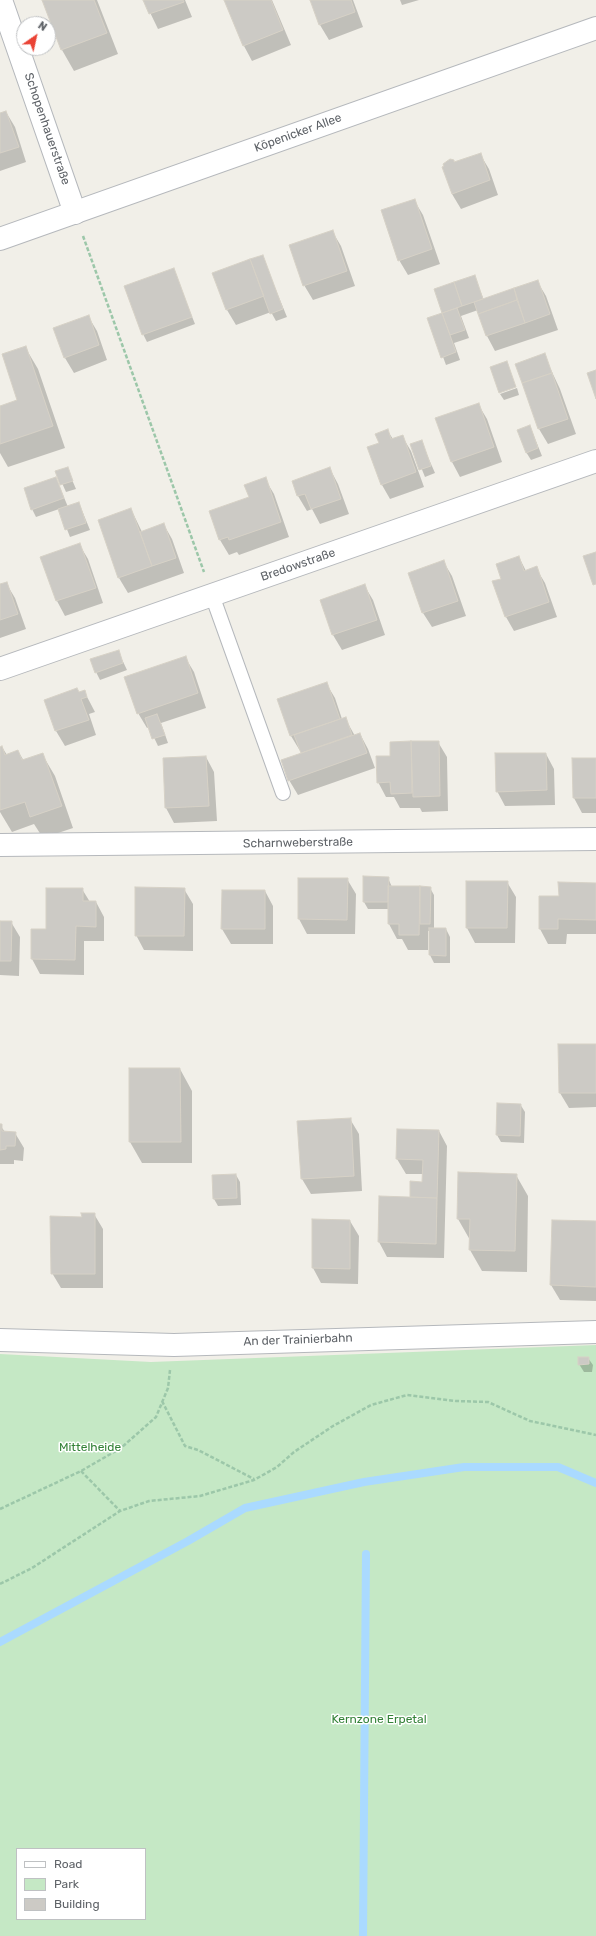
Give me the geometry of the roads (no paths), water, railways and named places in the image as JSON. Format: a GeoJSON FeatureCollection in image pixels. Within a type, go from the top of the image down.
{"type":"FeatureCollection","features":[{"type":"Feature","properties":{"kind":"street","name":"Schopenhauerstraße"},"geometry":{"type":"LineString","coordinates":[[1,0],[75,212]]}},
{"type":"Feature","properties":{"kind":"street","name":"Köpenicker Allee"},"geometry":{"type":"LineString","coordinates":[[0,239],[596,28]]}},
{"type":"Feature","properties":{"kind":"street","name":"Bredowstraße"},"geometry":{"type":"LineString","coordinates":[[0,669],[596,461]]}},
{"type":"Feature","properties":{"kind":"street","name":"Scharnweberstraße"},"geometry":{"type":"LineString","coordinates":[[0,845],[596,839]]}},
{"type":"Feature","properties":{"kind":"street","name":"An der Trainierbahn"},"geometry":{"type":"LineString","coordinates":[[0,1340],[174,1345],[596,1332]]}},
{"type":"Feature","properties":{"kind":"lane"},"geometry":{"type":"LineString","coordinates":[[212,595],[283,793]]}},
{"type":"Feature","properties":{"kind":"waterway"},"geometry":{"type":"LineString","coordinates":[[0,1642],[188,1541],[245,1508],[364,1482],[464,1467],[558,1467],[596,1483]]}},
{"type":"Feature","properties":{"kind":"waterway"},"geometry":{"type":"LineString","coordinates":[[363,1936],[366,1554]]}},
{"type":"Feature","properties":{"kind":"park label","name":"Mittelheide"},"geometry":{"type":"Point","coordinates":[90,1448]}},
{"type":"Feature","properties":{"kind":"park label","name":"Kernzone Erpetal"},"geometry":{"type":"Point","coordinates":[379,1720]}}]}
